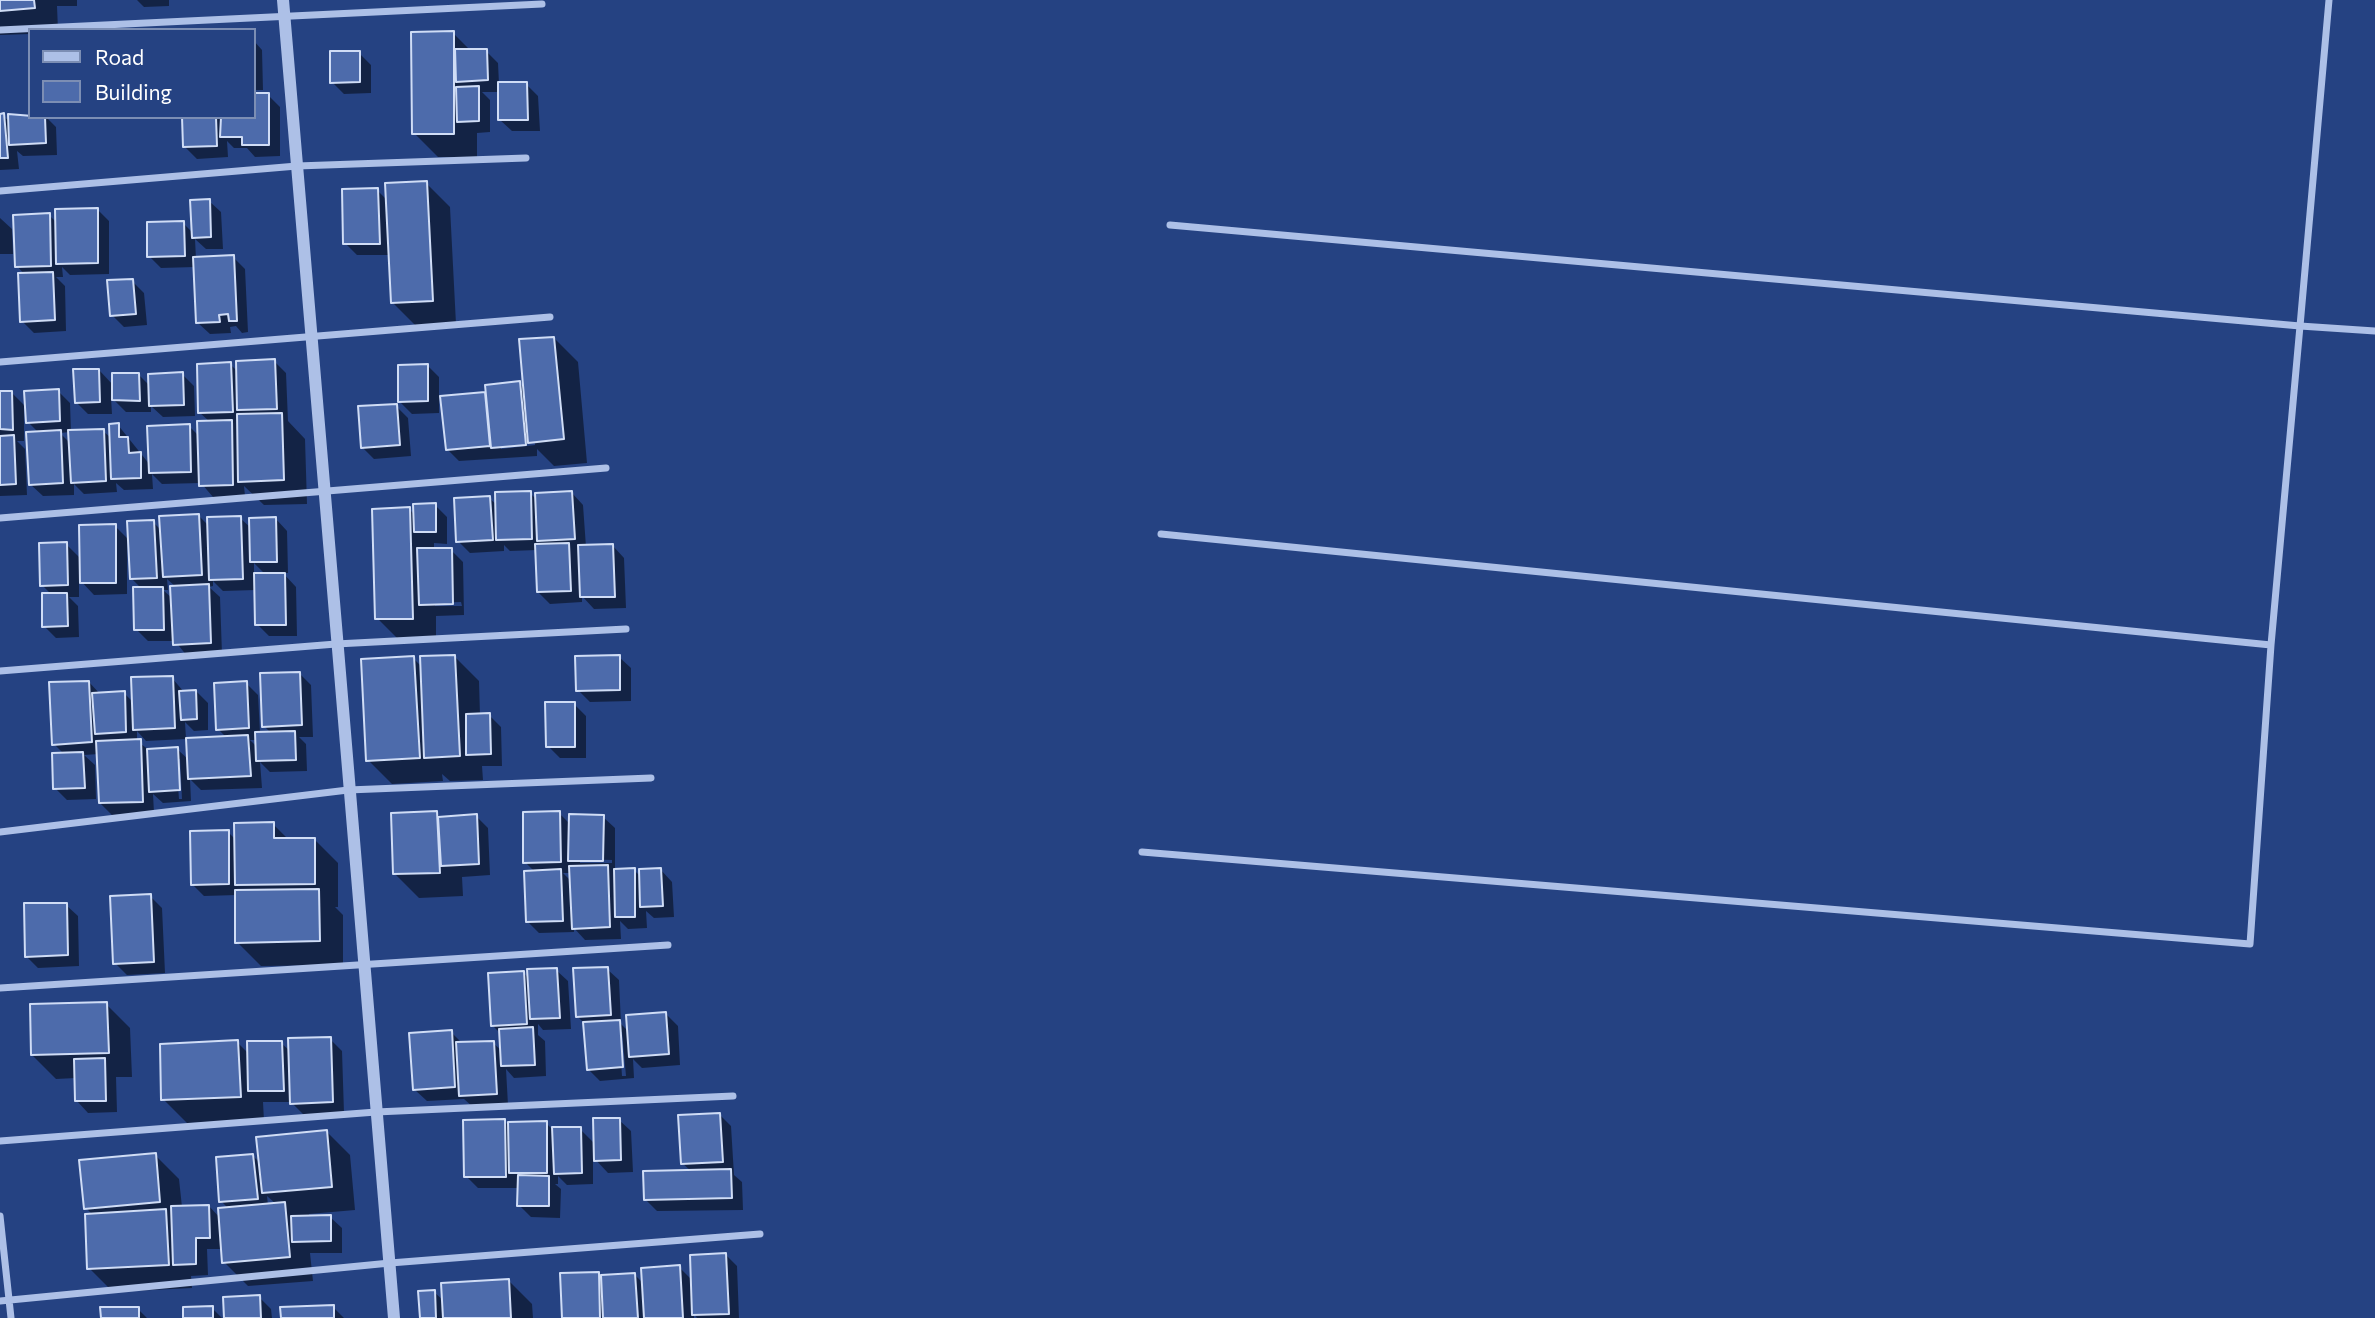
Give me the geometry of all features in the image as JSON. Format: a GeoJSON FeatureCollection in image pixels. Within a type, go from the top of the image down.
{"type":"FeatureCollection","features":[{"type":"Feature","properties":{"kind":"street"},"geometry":{"type":"LineString","coordinates":[[283,0],[348,790],[367,965],[376,1112],[394,1318]]}},
{"type":"Feature","properties":{"kind":"street"},"geometry":{"type":"LineString","coordinates":[[1142,852],[2250,944],[2270,645],[2329,0]]}},
{"type":"Feature","properties":{"kind":"street"},"geometry":{"type":"LineString","coordinates":[[52,28],[285,19],[542,4]]}},
{"type":"Feature","properties":{"kind":"street"},"geometry":{"type":"LineString","coordinates":[[0,30],[28,29]]}},
{"type":"Feature","properties":{"kind":"street"},"geometry":{"type":"LineString","coordinates":[[0,191],[296,166],[526,158]]}},
{"type":"Feature","properties":{"kind":"street"},"geometry":{"type":"LineString","coordinates":[[1170,225],[2375,331]]}},
{"type":"Feature","properties":{"kind":"street"},"geometry":{"type":"LineString","coordinates":[[0,362],[309,339],[550,317]]}},
{"type":"Feature","properties":{"kind":"street"},"geometry":{"type":"LineString","coordinates":[[0,518],[606,468]]}},
{"type":"Feature","properties":{"kind":"street"},"geometry":{"type":"LineString","coordinates":[[1161,534],[2270,645]]}},
{"type":"Feature","properties":{"kind":"street"},"geometry":{"type":"LineString","coordinates":[[0,671],[336,644],[626,629]]}},
{"type":"Feature","properties":{"kind":"street"},"geometry":{"type":"LineString","coordinates":[[0,832],[348,790],[652,778]]}},
{"type":"Feature","properties":{"kind":"street"},"geometry":{"type":"LineString","coordinates":[[0,988],[668,945]]}},
{"type":"Feature","properties":{"kind":"street"},"geometry":{"type":"LineString","coordinates":[[0,1142],[376,1112],[733,1096]]}},
{"type":"Feature","properties":{"kind":"street"},"geometry":{"type":"LineString","coordinates":[[0,1216],[11,1318]]}},
{"type":"Feature","properties":{"kind":"street"},"geometry":{"type":"LineString","coordinates":[[0,1301],[390,1263],[760,1234]]}},
{"type":"Feature","properties":{"kind":"building"},"geometry":{"type":"Polygon","coordinates":[[[0,0],[34,0],[35,8],[0,11],[0,0]]]}},
{"type":"Feature","properties":{"kind":"building"},"geometry":{"type":"Polygon","coordinates":[[[454,31],[454,134],[412,134],[411,32],[454,31]]]}},
{"type":"Feature","properties":{"kind":"building"},"geometry":{"type":"Polygon","coordinates":[[[455,49],[487,49],[488,80],[456,82],[455,49]]]}},
{"type":"Feature","properties":{"kind":"building"},"geometry":{"type":"Polygon","coordinates":[[[330,51],[360,51],[360,82],[330,83],[330,51]]]}},
{"type":"Feature","properties":{"kind":"building"},"geometry":{"type":"Polygon","coordinates":[[[498,82],[527,82],[528,120],[498,120],[498,82]]]}},
{"type":"Feature","properties":{"kind":"building"},"geometry":{"type":"Polygon","coordinates":[[[479,86],[479,121],[457,122],[456,87],[479,86]]]}},
{"type":"Feature","properties":{"kind":"building"},"geometry":{"type":"Polygon","coordinates":[[[256,93],[269,93],[269,145],[242,145],[242,137],[220,137],[221,119],[256,119],[256,93]]]}},
{"type":"Feature","properties":{"kind":"building"},"geometry":{"type":"Polygon","coordinates":[[[4,113],[8,158],[0,158],[0,114],[4,113]]]}},
{"type":"Feature","properties":{"kind":"building"},"geometry":{"type":"Polygon","coordinates":[[[8,114],[28,116],[28,119],[45,119],[46,143],[9,145],[8,114]]]}},
{"type":"Feature","properties":{"kind":"building"},"geometry":{"type":"Polygon","coordinates":[[[182,119],[216,119],[217,146],[183,147],[182,119]]]}},
{"type":"Feature","properties":{"kind":"building"},"geometry":{"type":"Polygon","coordinates":[[[427,181],[433,301],[391,303],[385,183],[427,181]]]}},
{"type":"Feature","properties":{"kind":"building"},"geometry":{"type":"Polygon","coordinates":[[[378,188],[380,244],[343,244],[342,189],[378,188]]]}},
{"type":"Feature","properties":{"kind":"building"},"geometry":{"type":"Polygon","coordinates":[[[210,199],[211,237],[192,238],[190,200],[210,199]]]}},
{"type":"Feature","properties":{"kind":"building"},"geometry":{"type":"Polygon","coordinates":[[[98,208],[98,263],[56,264],[55,209],[98,208]]]}},
{"type":"Feature","properties":{"kind":"building"},"geometry":{"type":"Polygon","coordinates":[[[50,213],[51,266],[15,267],[13,215],[50,213]]]}},
{"type":"Feature","properties":{"kind":"building"},"geometry":{"type":"Polygon","coordinates":[[[184,221],[185,256],[147,257],[147,222],[184,221]]]}},
{"type":"Feature","properties":{"kind":"building"},"geometry":{"type":"Polygon","coordinates":[[[234,255],[237,321],[229,321],[228,314],[219,315],[220,322],[196,323],[193,257],[234,255]]]}},
{"type":"Feature","properties":{"kind":"building"},"geometry":{"type":"Polygon","coordinates":[[[53,272],[55,320],[20,322],[18,273],[53,272]]]}},
{"type":"Feature","properties":{"kind":"building"},"geometry":{"type":"Polygon","coordinates":[[[133,279],[136,314],[110,316],[107,280],[133,279]]]}},
{"type":"Feature","properties":{"kind":"building"},"geometry":{"type":"Polygon","coordinates":[[[554,337],[564,439],[528,443],[519,339],[554,337]]]}},
{"type":"Feature","properties":{"kind":"building"},"geometry":{"type":"Polygon","coordinates":[[[275,359],[277,409],[237,410],[236,361],[275,359]]]}},
{"type":"Feature","properties":{"kind":"building"},"geometry":{"type":"Polygon","coordinates":[[[231,362],[233,412],[198,413],[197,364],[231,362]]]}},
{"type":"Feature","properties":{"kind":"building"},"geometry":{"type":"Polygon","coordinates":[[[428,364],[428,401],[398,402],[398,365],[428,364]]]}},
{"type":"Feature","properties":{"kind":"building"},"geometry":{"type":"Polygon","coordinates":[[[73,369],[99,369],[100,402],[75,403],[73,369]]]}},
{"type":"Feature","properties":{"kind":"building"},"geometry":{"type":"Polygon","coordinates":[[[183,372],[184,405],[149,406],[148,374],[183,372]]]}},
{"type":"Feature","properties":{"kind":"building"},"geometry":{"type":"Polygon","coordinates":[[[112,373],[139,373],[140,401],[112,400],[112,373]]]}},
{"type":"Feature","properties":{"kind":"building"},"geometry":{"type":"Polygon","coordinates":[[[520,381],[526,445],[491,448],[485,385],[520,381]]]}},
{"type":"Feature","properties":{"kind":"building"},"geometry":{"type":"Polygon","coordinates":[[[59,389],[60,421],[26,423],[24,391],[59,389]]]}},
{"type":"Feature","properties":{"kind":"building"},"geometry":{"type":"Polygon","coordinates":[[[0,391],[12,391],[13,430],[0,429],[0,391]]]}},
{"type":"Feature","properties":{"kind":"building"},"geometry":{"type":"Polygon","coordinates":[[[485,392],[490,446],[446,450],[440,396],[485,392]]]}},
{"type":"Feature","properties":{"kind":"building"},"geometry":{"type":"Polygon","coordinates":[[[397,404],[400,445],[361,448],[358,406],[397,404]]]}},
{"type":"Feature","properties":{"kind":"building"},"geometry":{"type":"Polygon","coordinates":[[[282,413],[284,480],[238,482],[237,414],[282,413]]]}},
{"type":"Feature","properties":{"kind":"building"},"geometry":{"type":"Polygon","coordinates":[[[232,420],[233,485],[199,486],[197,421],[232,420]]]}},
{"type":"Feature","properties":{"kind":"building"},"geometry":{"type":"Polygon","coordinates":[[[119,423],[119,437],[128,437],[129,453],[141,452],[141,478],[111,479],[109,424],[119,423]]]}},
{"type":"Feature","properties":{"kind":"building"},"geometry":{"type":"Polygon","coordinates":[[[190,424],[191,472],[149,473],[147,426],[190,424]]]}},
{"type":"Feature","properties":{"kind":"building"},"geometry":{"type":"Polygon","coordinates":[[[104,429],[106,481],[71,483],[68,430],[104,429]]]}},
{"type":"Feature","properties":{"kind":"building"},"geometry":{"type":"Polygon","coordinates":[[[61,430],[63,483],[29,485],[26,432],[61,430]]]}},
{"type":"Feature","properties":{"kind":"building"},"geometry":{"type":"Polygon","coordinates":[[[14,435],[16,484],[0,485],[0,436],[14,435]]]}},
{"type":"Feature","properties":{"kind":"building"},"geometry":{"type":"Polygon","coordinates":[[[531,491],[532,539],[496,540],[495,492],[531,491]]]}},
{"type":"Feature","properties":{"kind":"building"},"geometry":{"type":"Polygon","coordinates":[[[572,491],[575,539],[537,541],[535,493],[572,491]]]}},
{"type":"Feature","properties":{"kind":"building"},"geometry":{"type":"Polygon","coordinates":[[[490,496],[493,540],[456,542],[454,498],[490,496]]]}},
{"type":"Feature","properties":{"kind":"building"},"geometry":{"type":"Polygon","coordinates":[[[436,503],[436,532],[414,532],[413,504],[436,503]]]}},
{"type":"Feature","properties":{"kind":"building"},"geometry":{"type":"Polygon","coordinates":[[[410,507],[413,619],[375,619],[372,509],[410,507]]]}},
{"type":"Feature","properties":{"kind":"building"},"geometry":{"type":"Polygon","coordinates":[[[199,514],[202,575],[163,577],[159,516],[199,514]]]}},
{"type":"Feature","properties":{"kind":"building"},"geometry":{"type":"Polygon","coordinates":[[[241,516],[243,579],[209,580],[207,517],[241,516]]]}},
{"type":"Feature","properties":{"kind":"building"},"geometry":{"type":"Polygon","coordinates":[[[276,517],[277,562],[250,562],[249,518],[276,517]]]}},
{"type":"Feature","properties":{"kind":"building"},"geometry":{"type":"Polygon","coordinates":[[[154,520],[157,578],[130,579],[127,521],[154,520]]]}},
{"type":"Feature","properties":{"kind":"building"},"geometry":{"type":"Polygon","coordinates":[[[116,524],[116,583],[80,583],[79,525],[116,524]]]}},
{"type":"Feature","properties":{"kind":"building"},"geometry":{"type":"Polygon","coordinates":[[[67,542],[68,585],[40,586],[39,543],[67,542]]]}},
{"type":"Feature","properties":{"kind":"building"},"geometry":{"type":"Polygon","coordinates":[[[569,543],[571,591],[537,592],[535,544],[569,543]]]}},
{"type":"Feature","properties":{"kind":"building"},"geometry":{"type":"Polygon","coordinates":[[[613,544],[615,597],[580,597],[578,545],[613,544]]]}},
{"type":"Feature","properties":{"kind":"building"},"geometry":{"type":"Polygon","coordinates":[[[417,548],[452,548],[453,604],[419,605],[417,548]]]}},
{"type":"Feature","properties":{"kind":"building"},"geometry":{"type":"Polygon","coordinates":[[[254,573],[285,573],[286,625],[255,625],[254,573]]]}},
{"type":"Feature","properties":{"kind":"building"},"geometry":{"type":"Polygon","coordinates":[[[209,584],[211,643],[173,645],[170,586],[209,584]]]}},
{"type":"Feature","properties":{"kind":"building"},"geometry":{"type":"Polygon","coordinates":[[[133,587],[163,587],[164,630],[134,630],[133,587]]]}},
{"type":"Feature","properties":{"kind":"building"},"geometry":{"type":"Polygon","coordinates":[[[42,593],[67,593],[68,626],[42,627],[42,593]]]}},
{"type":"Feature","properties":{"kind":"building"},"geometry":{"type":"Polygon","coordinates":[[[455,655],[460,756],[424,758],[420,656],[455,655]]]}},
{"type":"Feature","properties":{"kind":"building"},"geometry":{"type":"Polygon","coordinates":[[[620,655],[620,690],[576,691],[575,656],[620,655]]]}},
{"type":"Feature","properties":{"kind":"building"},"geometry":{"type":"Polygon","coordinates":[[[414,656],[420,758],[366,761],[361,659],[414,656]]]}},
{"type":"Feature","properties":{"kind":"building"},"geometry":{"type":"Polygon","coordinates":[[[300,672],[302,725],[262,727],[260,673],[300,672]]]}},
{"type":"Feature","properties":{"kind":"building"},"geometry":{"type":"Polygon","coordinates":[[[173,676],[175,728],[133,730],[131,677],[173,676]]]}},
{"type":"Feature","properties":{"kind":"building"},"geometry":{"type":"Polygon","coordinates":[[[89,681],[92,742],[52,745],[49,682],[89,681]]]}},
{"type":"Feature","properties":{"kind":"building"},"geometry":{"type":"Polygon","coordinates":[[[247,681],[249,728],[216,730],[214,683],[247,681]]]}},
{"type":"Feature","properties":{"kind":"building"},"geometry":{"type":"Polygon","coordinates":[[[196,690],[197,719],[181,720],[179,691],[196,690]]]}},
{"type":"Feature","properties":{"kind":"building"},"geometry":{"type":"Polygon","coordinates":[[[125,691],[126,732],[95,734],[92,693],[125,691]]]}},
{"type":"Feature","properties":{"kind":"building"},"geometry":{"type":"Polygon","coordinates":[[[545,702],[575,702],[575,747],[546,747],[545,702]]]}},
{"type":"Feature","properties":{"kind":"building"},"geometry":{"type":"Polygon","coordinates":[[[490,713],[491,754],[466,755],[466,714],[490,713]]]}},
{"type":"Feature","properties":{"kind":"building"},"geometry":{"type":"Polygon","coordinates":[[[295,731],[296,760],[256,761],[255,732],[295,731]]]}},
{"type":"Feature","properties":{"kind":"building"},"geometry":{"type":"Polygon","coordinates":[[[248,735],[251,776],[188,779],[186,738],[248,735]]]}},
{"type":"Feature","properties":{"kind":"building"},"geometry":{"type":"Polygon","coordinates":[[[141,739],[143,802],[99,803],[96,741],[141,739]]]}},
{"type":"Feature","properties":{"kind":"building"},"geometry":{"type":"Polygon","coordinates":[[[178,747],[180,790],[149,792],[147,749],[178,747]]]}},
{"type":"Feature","properties":{"kind":"building"},"geometry":{"type":"Polygon","coordinates":[[[83,752],[85,788],[53,789],[52,753],[83,752]]]}},
{"type":"Feature","properties":{"kind":"building"},"geometry":{"type":"Polygon","coordinates":[[[437,811],[440,873],[393,874],[391,813],[437,811]]]}},
{"type":"Feature","properties":{"kind":"building"},"geometry":{"type":"Polygon","coordinates":[[[560,811],[561,862],[523,863],[523,812],[560,811]]]}},
{"type":"Feature","properties":{"kind":"building"},"geometry":{"type":"Polygon","coordinates":[[[477,814],[479,864],[441,866],[438,817],[477,814]]]}},
{"type":"Feature","properties":{"kind":"building"},"geometry":{"type":"Polygon","coordinates":[[[569,814],[604,815],[603,861],[568,861],[569,814]]]}},
{"type":"Feature","properties":{"kind":"building"},"geometry":{"type":"Polygon","coordinates":[[[274,822],[274,838],[315,838],[315,884],[235,885],[234,823],[274,822]]]}},
{"type":"Feature","properties":{"kind":"building"},"geometry":{"type":"Polygon","coordinates":[[[229,830],[229,884],[191,885],[190,831],[229,830]]]}},
{"type":"Feature","properties":{"kind":"building"},"geometry":{"type":"Polygon","coordinates":[[[608,865],[610,927],[572,929],[569,866],[608,865]]]}},
{"type":"Feature","properties":{"kind":"building"},"geometry":{"type":"Polygon","coordinates":[[[635,868],[635,917],[615,917],[614,869],[635,868]]]}},
{"type":"Feature","properties":{"kind":"building"},"geometry":{"type":"Polygon","coordinates":[[[661,868],[663,906],[640,907],[639,869],[661,868]]]}},
{"type":"Feature","properties":{"kind":"building"},"geometry":{"type":"Polygon","coordinates":[[[561,869],[563,921],[526,922],[524,871],[561,869]]]}},
{"type":"Feature","properties":{"kind":"building"},"geometry":{"type":"Polygon","coordinates":[[[319,889],[320,941],[235,943],[235,890],[319,889]]]}},
{"type":"Feature","properties":{"kind":"building"},"geometry":{"type":"Polygon","coordinates":[[[151,894],[154,962],[113,964],[110,896],[151,894]]]}},
{"type":"Feature","properties":{"kind":"building"},"geometry":{"type":"Polygon","coordinates":[[[24,903],[67,903],[68,955],[25,957],[24,903]]]}},
{"type":"Feature","properties":{"kind":"building"},"geometry":{"type":"Polygon","coordinates":[[[608,967],[611,1015],[576,1017],[573,968],[608,967]]]}},
{"type":"Feature","properties":{"kind":"building"},"geometry":{"type":"Polygon","coordinates":[[[557,968],[560,1018],[530,1019],[527,969],[557,968]]]}},
{"type":"Feature","properties":{"kind":"building"},"geometry":{"type":"Polygon","coordinates":[[[524,971],[527,1024],[491,1026],[488,973],[524,971]]]}},
{"type":"Feature","properties":{"kind":"building"},"geometry":{"type":"Polygon","coordinates":[[[107,1002],[109,1053],[31,1055],[30,1004],[107,1002]]]}},
{"type":"Feature","properties":{"kind":"building"},"geometry":{"type":"Polygon","coordinates":[[[666,1012],[669,1054],[629,1057],[626,1015],[666,1012]]]}},
{"type":"Feature","properties":{"kind":"building"},"geometry":{"type":"Polygon","coordinates":[[[620,1020],[623,1067],[587,1070],[583,1022],[620,1020]]]}},
{"type":"Feature","properties":{"kind":"building"},"geometry":{"type":"Polygon","coordinates":[[[533,1027],[535,1065],[501,1066],[499,1029],[533,1027]]]}},
{"type":"Feature","properties":{"kind":"building"},"geometry":{"type":"Polygon","coordinates":[[[452,1030],[455,1087],[413,1090],[409,1033],[452,1030]]]}},
{"type":"Feature","properties":{"kind":"building"},"geometry":{"type":"Polygon","coordinates":[[[331,1037],[333,1102],[290,1104],[288,1038],[331,1037]]]}},
{"type":"Feature","properties":{"kind":"building"},"geometry":{"type":"Polygon","coordinates":[[[238,1040],[241,1097],[161,1100],[160,1044],[238,1040]]]}},
{"type":"Feature","properties":{"kind":"building"},"geometry":{"type":"Polygon","coordinates":[[[247,1041],[282,1041],[284,1091],[248,1091],[247,1041]]]}},
{"type":"Feature","properties":{"kind":"building"},"geometry":{"type":"Polygon","coordinates":[[[494,1041],[497,1094],[459,1096],[456,1042],[494,1041]]]}},
{"type":"Feature","properties":{"kind":"building"},"geometry":{"type":"Polygon","coordinates":[[[105,1058],[106,1101],[75,1101],[74,1059],[105,1058]]]}},
{"type":"Feature","properties":{"kind":"building"},"geometry":{"type":"Polygon","coordinates":[[[720,1113],[723,1162],[681,1164],[678,1115],[720,1113]]]}},
{"type":"Feature","properties":{"kind":"building"},"geometry":{"type":"Polygon","coordinates":[[[593,1118],[620,1118],[621,1160],[594,1161],[593,1118]]]}},
{"type":"Feature","properties":{"kind":"building"},"geometry":{"type":"Polygon","coordinates":[[[505,1119],[506,1177],[464,1177],[463,1120],[505,1119]]]}},
{"type":"Feature","properties":{"kind":"building"},"geometry":{"type":"Polygon","coordinates":[[[547,1121],[547,1173],[509,1173],[508,1122],[547,1121]]]}},
{"type":"Feature","properties":{"kind":"building"},"geometry":{"type":"Polygon","coordinates":[[[552,1127],[581,1127],[582,1173],[554,1174],[552,1127]]]}},
{"type":"Feature","properties":{"kind":"building"},"geometry":{"type":"Polygon","coordinates":[[[327,1130],[332,1187],[262,1193],[256,1137],[327,1130]]]}},
{"type":"Feature","properties":{"kind":"building"},"geometry":{"type":"Polygon","coordinates":[[[156,1153],[160,1202],[84,1209],[79,1160],[156,1153]]]}},
{"type":"Feature","properties":{"kind":"building"},"geometry":{"type":"Polygon","coordinates":[[[253,1154],[258,1199],[219,1202],[216,1157],[253,1154]]]}},
{"type":"Feature","properties":{"kind":"building"},"geometry":{"type":"Polygon","coordinates":[[[731,1169],[732,1198],[644,1200],[643,1171],[731,1169]]]}},
{"type":"Feature","properties":{"kind":"building"},"geometry":{"type":"Polygon","coordinates":[[[518,1175],[549,1176],[549,1206],[517,1206],[518,1175]]]}},
{"type":"Feature","properties":{"kind":"building"},"geometry":{"type":"Polygon","coordinates":[[[285,1202],[290,1257],[222,1263],[218,1208],[285,1202]]]}},
{"type":"Feature","properties":{"kind":"building"},"geometry":{"type":"Polygon","coordinates":[[[209,1205],[210,1238],[196,1238],[196,1264],[173,1265],[171,1206],[209,1205]]]}},
{"type":"Feature","properties":{"kind":"building"},"geometry":{"type":"Polygon","coordinates":[[[166,1209],[169,1265],[87,1269],[85,1214],[166,1209]]]}},
{"type":"Feature","properties":{"kind":"building"},"geometry":{"type":"Polygon","coordinates":[[[331,1215],[331,1241],[292,1242],[291,1216],[331,1215]]]}},
{"type":"Feature","properties":{"kind":"building"},"geometry":{"type":"Polygon","coordinates":[[[726,1253],[729,1314],[692,1315],[690,1255],[726,1253]]]}},
{"type":"Feature","properties":{"kind":"building"},"geometry":{"type":"Polygon","coordinates":[[[680,1265],[683,1318],[644,1318],[641,1268],[680,1265]]]}},
{"type":"Feature","properties":{"kind":"building"},"geometry":{"type":"Polygon","coordinates":[[[599,1272],[600,1318],[562,1318],[560,1273],[599,1272]]]}},
{"type":"Feature","properties":{"kind":"building"},"geometry":{"type":"Polygon","coordinates":[[[635,1273],[638,1318],[603,1318],[601,1275],[635,1273]]]}},
{"type":"Feature","properties":{"kind":"building"},"geometry":{"type":"Polygon","coordinates":[[[509,1279],[511,1318],[443,1318],[441,1283],[509,1279]]]}},
{"type":"Feature","properties":{"kind":"building"},"geometry":{"type":"Polygon","coordinates":[[[435,1290],[436,1318],[420,1318],[418,1291],[435,1290]]]}},
{"type":"Feature","properties":{"kind":"building"},"geometry":{"type":"Polygon","coordinates":[[[260,1295],[261,1318],[224,1318],[223,1297],[260,1295]]]}},
{"type":"Feature","properties":{"kind":"building"},"geometry":{"type":"Polygon","coordinates":[[[334,1305],[334,1318],[281,1318],[280,1307],[334,1305]]]}},
{"type":"Feature","properties":{"kind":"building"},"geometry":{"type":"Polygon","coordinates":[[[213,1306],[213,1318],[183,1318],[183,1307],[213,1306]]]}},
{"type":"Feature","properties":{"kind":"building"},"geometry":{"type":"Polygon","coordinates":[[[100,1307],[139,1307],[139,1318],[101,1318],[100,1307]]]}}]}
